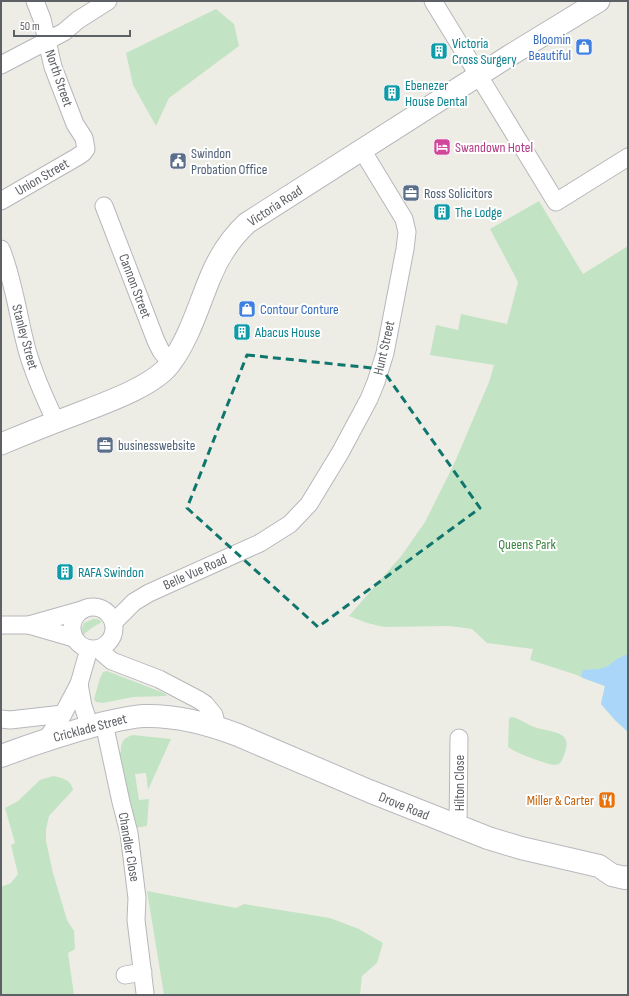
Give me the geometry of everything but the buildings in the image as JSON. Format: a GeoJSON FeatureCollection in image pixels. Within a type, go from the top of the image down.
{"type":"FeatureCollection","features":[{"type":"Feature","properties":{"kind":"main road","name":"Cricklade Street"},"geometry":{"type":"LineString","coordinates":[[1,756],[45,740],[97,725],[140,716],[181,718]]}},
{"type":"Feature","properties":{"kind":"main road","name":"Drove Road"},"geometry":{"type":"LineString","coordinates":[[181,718],[217,727],[458,827],[506,844],[598,866],[612,875],[625,878],[628,877]]}},
{"type":"Feature","properties":{"kind":"main road","name":"Drove Road"},"geometry":{"type":"LineString","coordinates":[[598,866],[614,862],[628,865]]}},
{"type":"Feature","properties":{"kind":"street","name":"North Street"},"geometry":{"type":"LineString","coordinates":[[35,1],[42,19],[53,67],[75,124],[85,142],[86,149],[83,153]]}},
{"type":"Feature","properties":{"kind":"street"},"geometry":{"type":"LineString","coordinates":[[1,65],[70,28],[78,20],[108,1]]}},
{"type":"Feature","properties":{"kind":"street"},"geometry":{"type":"LineString","coordinates":[[433,1],[556,202],[628,157]]}},
{"type":"Feature","properties":{"kind":"street","name":"Victoria Road"},"geometry":{"type":"LineString","coordinates":[[1,444],[122,395],[152,380],[165,371],[184,342],[214,268],[242,228],[253,219],[599,1]]}},
{"type":"Feature","properties":{"kind":"street","name":"Hunt Street"},"geometry":{"type":"LineString","coordinates":[[281,531],[309,504],[340,453],[369,399],[385,353],[405,249],[406,226],[362,150]]}},
{"type":"Feature","properties":{"kind":"street","name":"Union Street"},"geometry":{"type":"LineString","coordinates":[[1,202],[83,153]]}},
{"type":"Feature","properties":{"kind":"street","name":"Cannon Street"},"geometry":{"type":"LineString","coordinates":[[104,206],[156,341],[161,351],[171,363]]}},
{"type":"Feature","properties":{"kind":"street","name":"Stanley Street"},"geometry":{"type":"LineString","coordinates":[[1,249],[7,267],[27,351],[37,379],[56,422]]}},
{"type":"Feature","properties":{"kind":"street","name":"Belle Vue Road"},"geometry":{"type":"LineString","coordinates":[[114,622],[134,602],[149,593],[260,543],[281,531]]}},
{"type":"Feature","properties":{"kind":"street"},"geometry":{"type":"LineString","coordinates":[[1,625],[29,625],[94,606],[101,608],[111,616],[114,622],[115,631],[113,637],[109,643],[94,649],[79,684],[63,714],[45,740]]}},
{"type":"Feature","properties":{"kind":"street"},"geometry":{"type":"LineString","coordinates":[[82,610],[73,619],[72,632],[74,638],[81,646],[94,649],[112,661],[159,679],[199,700],[205,704],[214,716],[217,727]]}},
{"type":"Feature","properties":{"kind":"street"},"geometry":{"type":"LineString","coordinates":[[29,625],[74,638]]}},
{"type":"Feature","properties":{"kind":"street"},"geometry":{"type":"LineString","coordinates":[[79,684],[83,706],[97,725]]}},
{"type":"Feature","properties":{"kind":"street"},"geometry":{"type":"LineString","coordinates":[[1,719],[10,720],[63,714]]}},
{"type":"Feature","properties":{"kind":"street","name":"Chandler Close"},"geometry":{"type":"LineString","coordinates":[[97,725],[130,834],[135,873],[137,907],[136,920],[145,993]]}},
{"type":"Feature","properties":{"kind":"street","name":"Hilton Close"},"geometry":{"type":"LineString","coordinates":[[458,827],[459,738]]}},
{"type":"Feature","properties":{"kind":"street"},"geometry":{"type":"LineString","coordinates":[[125,975],[143,972]]}},
{"type":"Feature","properties":{"kind":"highlighted area"},"geometry":{"type":"Polygon","coordinates":[[[247,355],[382,369],[480,508],[318,627],[187,508],[247,355]]]}},
{"type":"Feature","properties":{"kind":"green space"},"geometry":{"type":"Polygon","coordinates":[[[216,9],[234,24],[239,46],[169,98],[156,126],[133,85],[126,53],[216,9]]]}},
{"type":"Feature","properties":{"kind":"green space","name":"Queens Park"},"geometry":{"type":"Polygon","coordinates":[[[539,201],[583,274],[628,246],[628,732],[601,704],[605,686],[577,675],[530,660],[533,649],[487,643],[472,629],[449,626],[384,627],[367,623],[349,616],[402,555],[425,522],[454,464],[489,382],[494,365],[430,355],[436,325],[458,330],[461,314],[507,324],[518,282],[490,229],[539,201]]]}},
{"type":"Feature","properties":{"kind":"green space"},"geometry":{"type":"Polygon","coordinates":[[[93,619],[98,619],[102,622],[83,635],[82,628],[84,623],[93,619]]]}},
{"type":"Feature","properties":{"kind":"green space"},"geometry":{"type":"Polygon","coordinates":[[[107,671],[164,693],[167,696],[133,697],[103,703],[96,702],[94,699],[100,678],[103,672],[107,671]]]}},
{"type":"Feature","properties":{"kind":"green space"},"geometry":{"type":"Polygon","coordinates":[[[511,717],[534,727],[562,735],[567,744],[561,762],[555,765],[545,763],[523,755],[508,747],[509,719],[511,717]]]}},
{"type":"Feature","properties":{"kind":"green space"},"geometry":{"type":"Polygon","coordinates":[[[133,735],[171,739],[148,790],[146,773],[135,774],[139,800],[149,799],[147,826],[135,828],[117,753],[121,752],[121,746],[125,739],[133,735]]]}},
{"type":"Feature","properties":{"kind":"green space"},"geometry":{"type":"Polygon","coordinates":[[[53,776],[63,778],[68,781],[73,790],[49,816],[46,829],[46,841],[53,873],[67,920],[74,931],[75,949],[68,953],[74,995],[1,995],[1,887],[11,883],[18,874],[11,845],[15,843],[5,808],[18,801],[40,780],[53,776]]]}},
{"type":"Feature","properties":{"kind":"green space"},"geometry":{"type":"Polygon","coordinates":[[[147,891],[236,908],[244,904],[330,918],[359,929],[383,943],[377,963],[362,976],[360,995],[164,995],[147,891]]]}},
{"type":"Feature","properties":{"kind":"water"},"geometry":{"type":"Polygon","coordinates":[[[628,654],[628,732],[601,704],[605,686],[581,676],[583,670],[599,669],[608,666],[617,659],[628,654]]]}},
{"type":"Feature","properties":{"kind":"place","name":"Bloomin Beautiful"},"geometry":{"type":"Point","coordinates":[584,47]}},
{"type":"Feature","properties":{"kind":"place","name":"Victoria Cross Surgery"},"geometry":{"type":"Point","coordinates":[439,51]}},
{"type":"Feature","properties":{"kind":"place","name":"Ebenezer House Dental"},"geometry":{"type":"Point","coordinates":[392,93]}},
{"type":"Feature","properties":{"kind":"place","name":"Swandown Hotel"},"geometry":{"type":"Point","coordinates":[442,147]}},
{"type":"Feature","properties":{"kind":"place","name":"Swindon Probation Office"},"geometry":{"type":"Point","coordinates":[178,161]}},
{"type":"Feature","properties":{"kind":"place","name":"Ross Solicitors"},"geometry":{"type":"Point","coordinates":[411,193]}},
{"type":"Feature","properties":{"kind":"place","name":"The Lodge"},"geometry":{"type":"Point","coordinates":[442,212]}},
{"type":"Feature","properties":{"kind":"place","name":"Contour Conture"},"geometry":{"type":"Point","coordinates":[247,309]}},
{"type":"Feature","properties":{"kind":"place","name":"Abacus House"},"geometry":{"type":"Point","coordinates":[242,332]}},
{"type":"Feature","properties":{"kind":"place","name":"businesswebsite"},"geometry":{"type":"Point","coordinates":[105,445]}},
{"type":"Feature","properties":{"kind":"place","name":"RAFA Swindon"},"geometry":{"type":"Point","coordinates":[65,572]}},
{"type":"Feature","properties":{"kind":"place","name":"Miller & Carter"},"geometry":{"type":"Point","coordinates":[607,800]}}]}
